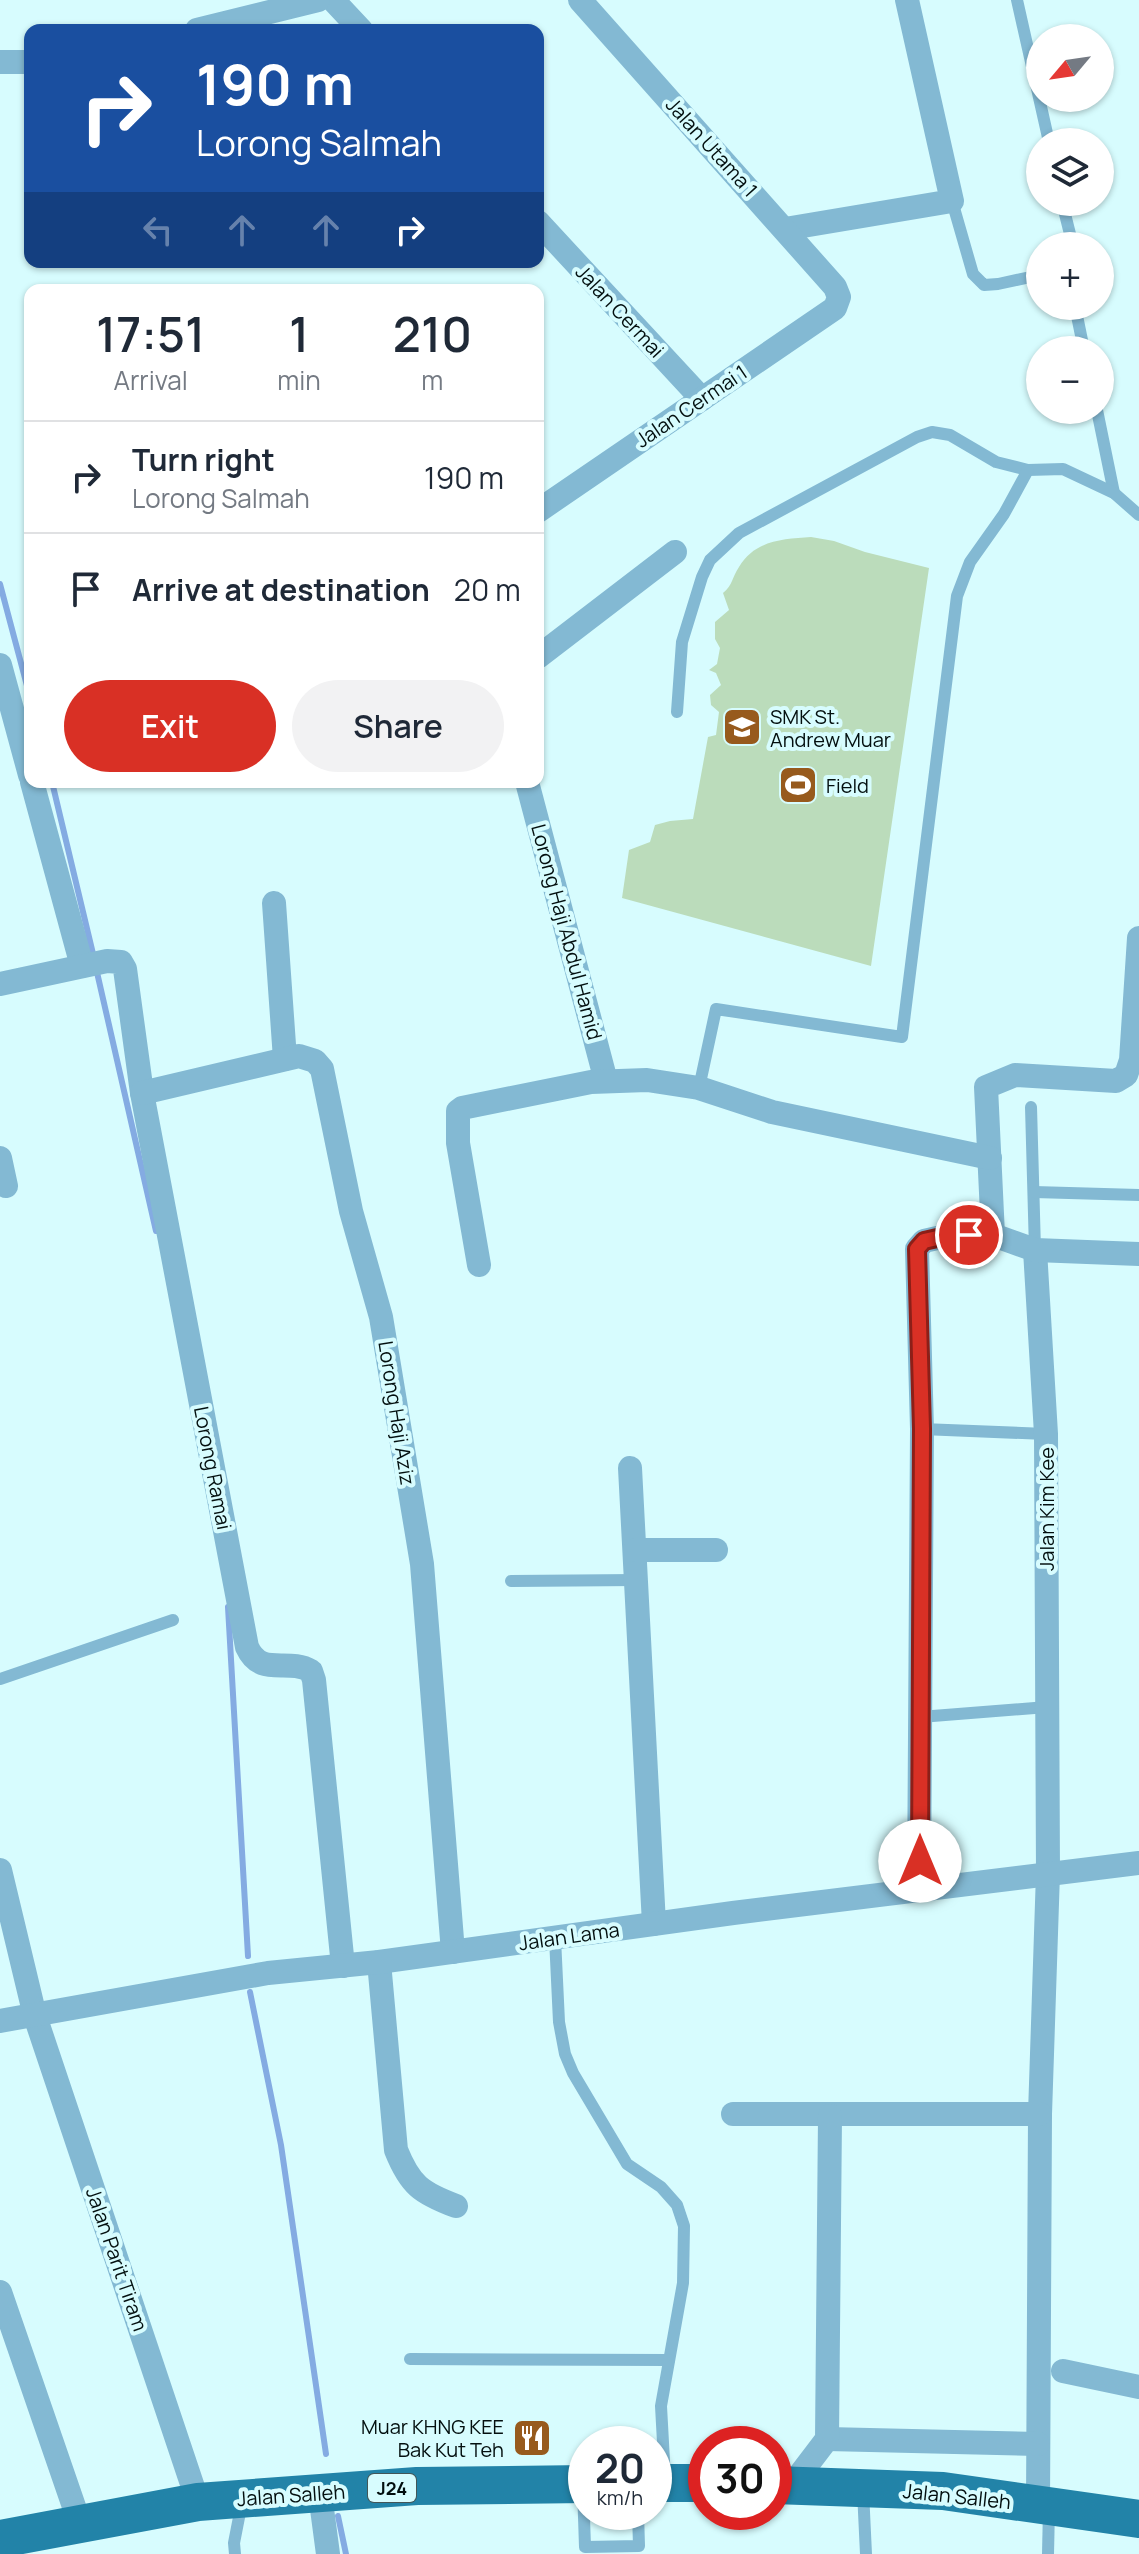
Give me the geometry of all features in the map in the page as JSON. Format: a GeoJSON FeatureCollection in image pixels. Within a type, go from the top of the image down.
{"type":"FeatureCollection","features":[{"type":"Feature","properties":{"kind":"main road","name":"Jalan Salleh"},"geometry":{"type":"LineString","coordinates":[[15,2540],[80,2524],[198,2502],[417,2486],[568,2484]]}},
{"type":"Feature","properties":{"kind":"main road","name":"Jalan Salleh"},"geometry":{"type":"LineString","coordinates":[[792,2485],[943,2491],[1139,2519]]}},
{"type":"Feature","properties":{"kind":"street"},"geometry":{"type":"LineString","coordinates":[[221,24],[318,0]]}},
{"type":"Feature","properties":{"kind":"street"},"geometry":{"type":"LineString","coordinates":[[333,0],[355,24]]}},
{"type":"Feature","properties":{"kind":"street","name":"Jalan Utama 1"},"geometry":{"type":"LineString","coordinates":[[580,0],[785,229],[835,287],[839,297]]}},
{"type":"Feature","properties":{"kind":"street"},"geometry":{"type":"LineString","coordinates":[[785,229],[952,201],[907,0]]}},
{"type":"Feature","properties":{"kind":"street"},"geometry":{"type":"LineString","coordinates":[[0,62],[24,62]]}},
{"type":"Feature","properties":{"kind":"street","name":"Jalan Cermai"},"geometry":{"type":"LineString","coordinates":[[544,228],[702,399]]}},
{"type":"Feature","properties":{"kind":"street","name":"Jalan Cermai 1"},"geometry":{"type":"LineString","coordinates":[[544,507],[835,308],[839,297]]}},
{"type":"Feature","properties":{"kind":"street"},"geometry":{"type":"LineString","coordinates":[[544,652],[675,552]]}},
{"type":"Feature","properties":{"kind":"street"},"geometry":{"type":"LineString","coordinates":[[0,665],[24,753]]}},
{"type":"Feature","properties":{"kind":"street"},"geometry":{"type":"LineString","coordinates":[[0,984],[94,964],[34,788]]}},
{"type":"Feature","properties":{"kind":"street","name":"Lorong Haji Abdul Hamid"},"geometry":{"type":"LineString","coordinates":[[529,788],[606,1081]]}},
{"type":"Feature","properties":{"kind":"street"},"geometry":{"type":"LineString","coordinates":[[274,903],[285,1059]]}},
{"type":"Feature","properties":{"kind":"street"},"geometry":{"type":"LineString","coordinates":[[993,1235],[986,1087],[1015,1075],[1116,1081],[1126,1075],[1131,1060],[1139,938]]}},
{"type":"Feature","properties":{"kind":"street","name":"Lorong Ramai"},"geometry":{"type":"LineString","coordinates":[[94,964],[121,962],[125,969],[142,1093],[247,1647],[252,1659],[261,1664],[304,1667],[311,1671],[314,1680],[343,1966]]}},
{"type":"Feature","properties":{"kind":"street","name":"Lorong Haji Aziz"},"geometry":{"type":"LineString","coordinates":[[142,1093],[285,1059],[307,1057],[322,1069],[351,1211],[381,1317],[422,1564],[453,1952]]}},
{"type":"Feature","properties":{"kind":"street"},"geometry":{"type":"LineString","coordinates":[[479,1265],[458,1143],[458,1111],[462,1108],[591,1082],[647,1080],[699,1088],[772,1112],[990,1158]]}},
{"type":"Feature","properties":{"kind":"street"},"geometry":{"type":"LineString","coordinates":[[0,1158],[6,1186]]}},
{"type":"Feature","properties":{"kind":"street"},"geometry":{"type":"LineString","coordinates":[[919,1889],[922,1429],[917,1249],[924,1241],[946,1236],[993,1235],[1035,1250],[1139,1254]]}},
{"type":"Feature","properties":{"kind":"street","name":"Jalan Kim Kee"},"geometry":{"type":"LineString","coordinates":[[1035,1250],[1046,1434],[1048,1873],[1040,2114],[1038,2444],[1044,2506]]}},
{"type":"Feature","properties":{"kind":"street"},"geometry":{"type":"LineString","coordinates":[[630,1468],[654,1924]]}},
{"type":"Feature","properties":{"kind":"street"},"geometry":{"type":"LineString","coordinates":[[635,1550],[716,1550]]}},
{"type":"Feature","properties":{"kind":"street","name":"Jalan Lama"},"geometry":{"type":"LineString","coordinates":[[0,2021],[268,1973],[379,1962],[919,1889],[1139,1863]]}},
{"type":"Feature","properties":{"kind":"street","name":"Jalan Parit Tiram"},"geometry":{"type":"LineString","coordinates":[[0,1870],[35,2016],[198,2502]]}},
{"type":"Feature","properties":{"kind":"street"},"geometry":{"type":"LineString","coordinates":[[379,1962],[396,2150],[413,2182],[429,2196],[456,2206]]}},
{"type":"Feature","properties":{"kind":"street"},"geometry":{"type":"LineString","coordinates":[[733,2114],[1040,2114]]}},
{"type":"Feature","properties":{"kind":"street"},"geometry":{"type":"LineString","coordinates":[[792,2476],[827,2439],[830,2116]]}},
{"type":"Feature","properties":{"kind":"street"},"geometry":{"type":"LineString","coordinates":[[0,2292],[80,2524]]}},
{"type":"Feature","properties":{"kind":"street"},"geometry":{"type":"LineString","coordinates":[[1063,2371],[1139,2387]]}},
{"type":"Feature","properties":{"kind":"street"},"geometry":{"type":"LineString","coordinates":[[827,2439],[1038,2444]]}},
{"type":"Feature","properties":{"kind":"street"},"geometry":{"type":"LineString","coordinates":[[320,2494],[328,2554]]}},
{"type":"Feature","properties":{"kind":"lane"},"geometry":{"type":"LineString","coordinates":[[1017,0],[1046,128]]}},
{"type":"Feature","properties":{"kind":"lane"},"geometry":{"type":"LineString","coordinates":[[952,201],[973,274],[984,285],[1026,278]]}},
{"type":"Feature","properties":{"kind":"lane"},"geometry":{"type":"LineString","coordinates":[[1100,424],[1114,493]]}},
{"type":"Feature","properties":{"kind":"lane"},"geometry":{"type":"LineString","coordinates":[[677,712],[682,642],[710,560],[739,533],[917,437],[932,432],[950,435],[996,462],[1028,470],[1063,469],[1114,493],[1139,515]]}},
{"type":"Feature","properties":{"kind":"lane"},"geometry":{"type":"LineString","coordinates":[[699,1088],[716,1009],[902,1037],[957,596],[970,562],[1004,514],[1028,470]]}},
{"type":"Feature","properties":{"kind":"lane"},"geometry":{"type":"LineString","coordinates":[[1031,1107],[1035,1250]]}},
{"type":"Feature","properties":{"kind":"lane"},"geometry":{"type":"LineString","coordinates":[[1034,1192],[1139,1195]]}},
{"type":"Feature","properties":{"kind":"lane"},"geometry":{"type":"LineString","coordinates":[[922,1429],[1046,1434]]}},
{"type":"Feature","properties":{"kind":"lane"},"geometry":{"type":"LineString","coordinates":[[511,1581],[637,1580]]}},
{"type":"Feature","properties":{"kind":"lane"},"geometry":{"type":"LineString","coordinates":[[0,1679],[173,1620]]}},
{"type":"Feature","properties":{"kind":"lane"},"geometry":{"type":"LineString","coordinates":[[920,1717],[1047,1707]]}},
{"type":"Feature","properties":{"kind":"lane"},"geometry":{"type":"LineString","coordinates":[[555,1938],[559,2022],[565,2054],[573,2073],[627,2164],[661,2187],[677,2205],[684,2226],[683,2283],[661,2406],[661,2426]]}},
{"type":"Feature","properties":{"kind":"lane"},"geometry":{"type":"LineString","coordinates":[[410,2359],[669,2360]]}},
{"type":"Feature","properties":{"kind":"lane"},"geometry":{"type":"LineString","coordinates":[[863,2488],[866,2554]]}},
{"type":"Feature","properties":{"kind":"lane"},"geometry":{"type":"LineString","coordinates":[[235,2554],[234,2543],[243,2499]]}},
{"type":"Feature","properties":{"kind":"lane"},"geometry":{"type":"LineString","coordinates":[[1044,2506],[1048,2554]]}},
{"type":"Feature","properties":{"kind":"lane"},"geometry":{"type":"LineString","coordinates":[[585,2530],[585,2547],[639,2546],[639,2530]]}},
{"type":"Feature","properties":{"kind":"green space","name":"Field"},"geometry":{"type":"Polygon","coordinates":[[[811,537],[929,568],[871,966],[622,898],[629,850],[650,842],[655,825],[693,819],[708,737],[716,735],[719,712],[711,705],[710,695],[721,685],[716,673],[709,670],[717,664],[720,648],[715,639],[715,622],[729,610],[723,593],[753,551],[780,540],[811,537]]]}},
{"type":"Feature","properties":{"kind":"waterway"},"geometry":{"type":"LineString","coordinates":[[0,584],[24,674]]}},
{"type":"Feature","properties":{"kind":"waterway"},"geometry":{"type":"LineString","coordinates":[[53,788],[94,958]]}},
{"type":"Feature","properties":{"kind":"waterway"},"geometry":{"type":"LineString","coordinates":[[96,968],[156,1231]]}},
{"type":"Feature","properties":{"kind":"waterway"},"geometry":{"type":"LineString","coordinates":[[228,1607],[248,1956]]}},
{"type":"Feature","properties":{"kind":"waterway"},"geometry":{"type":"LineString","coordinates":[[250,1992],[281,2145],[326,2454]]}},
{"type":"Feature","properties":{"kind":"waterway"},"geometry":{"type":"LineString","coordinates":[[338,2516],[346,2554]]}},
{"type":"Feature","properties":{"kind":"place","name":"SMK St. Andrew Muar"},"geometry":{"type":"Point","coordinates":[742,727]}},
{"type":"Feature","properties":{"kind":"place","name":"Field"},"geometry":{"type":"Point","coordinates":[798,785]}},
{"type":"Feature","properties":{"kind":"place","name":"Muar KHNG KEE Bak Kut Teh"},"geometry":{"type":"Point","coordinates":[532,2438]}},
{"type":"Feature","properties":{"kind":"route"},"geometry":{"type":"LineString","coordinates":[[920,1861],[922,1429],[917,1249],[924,1241],[969,1235]]}}]}
